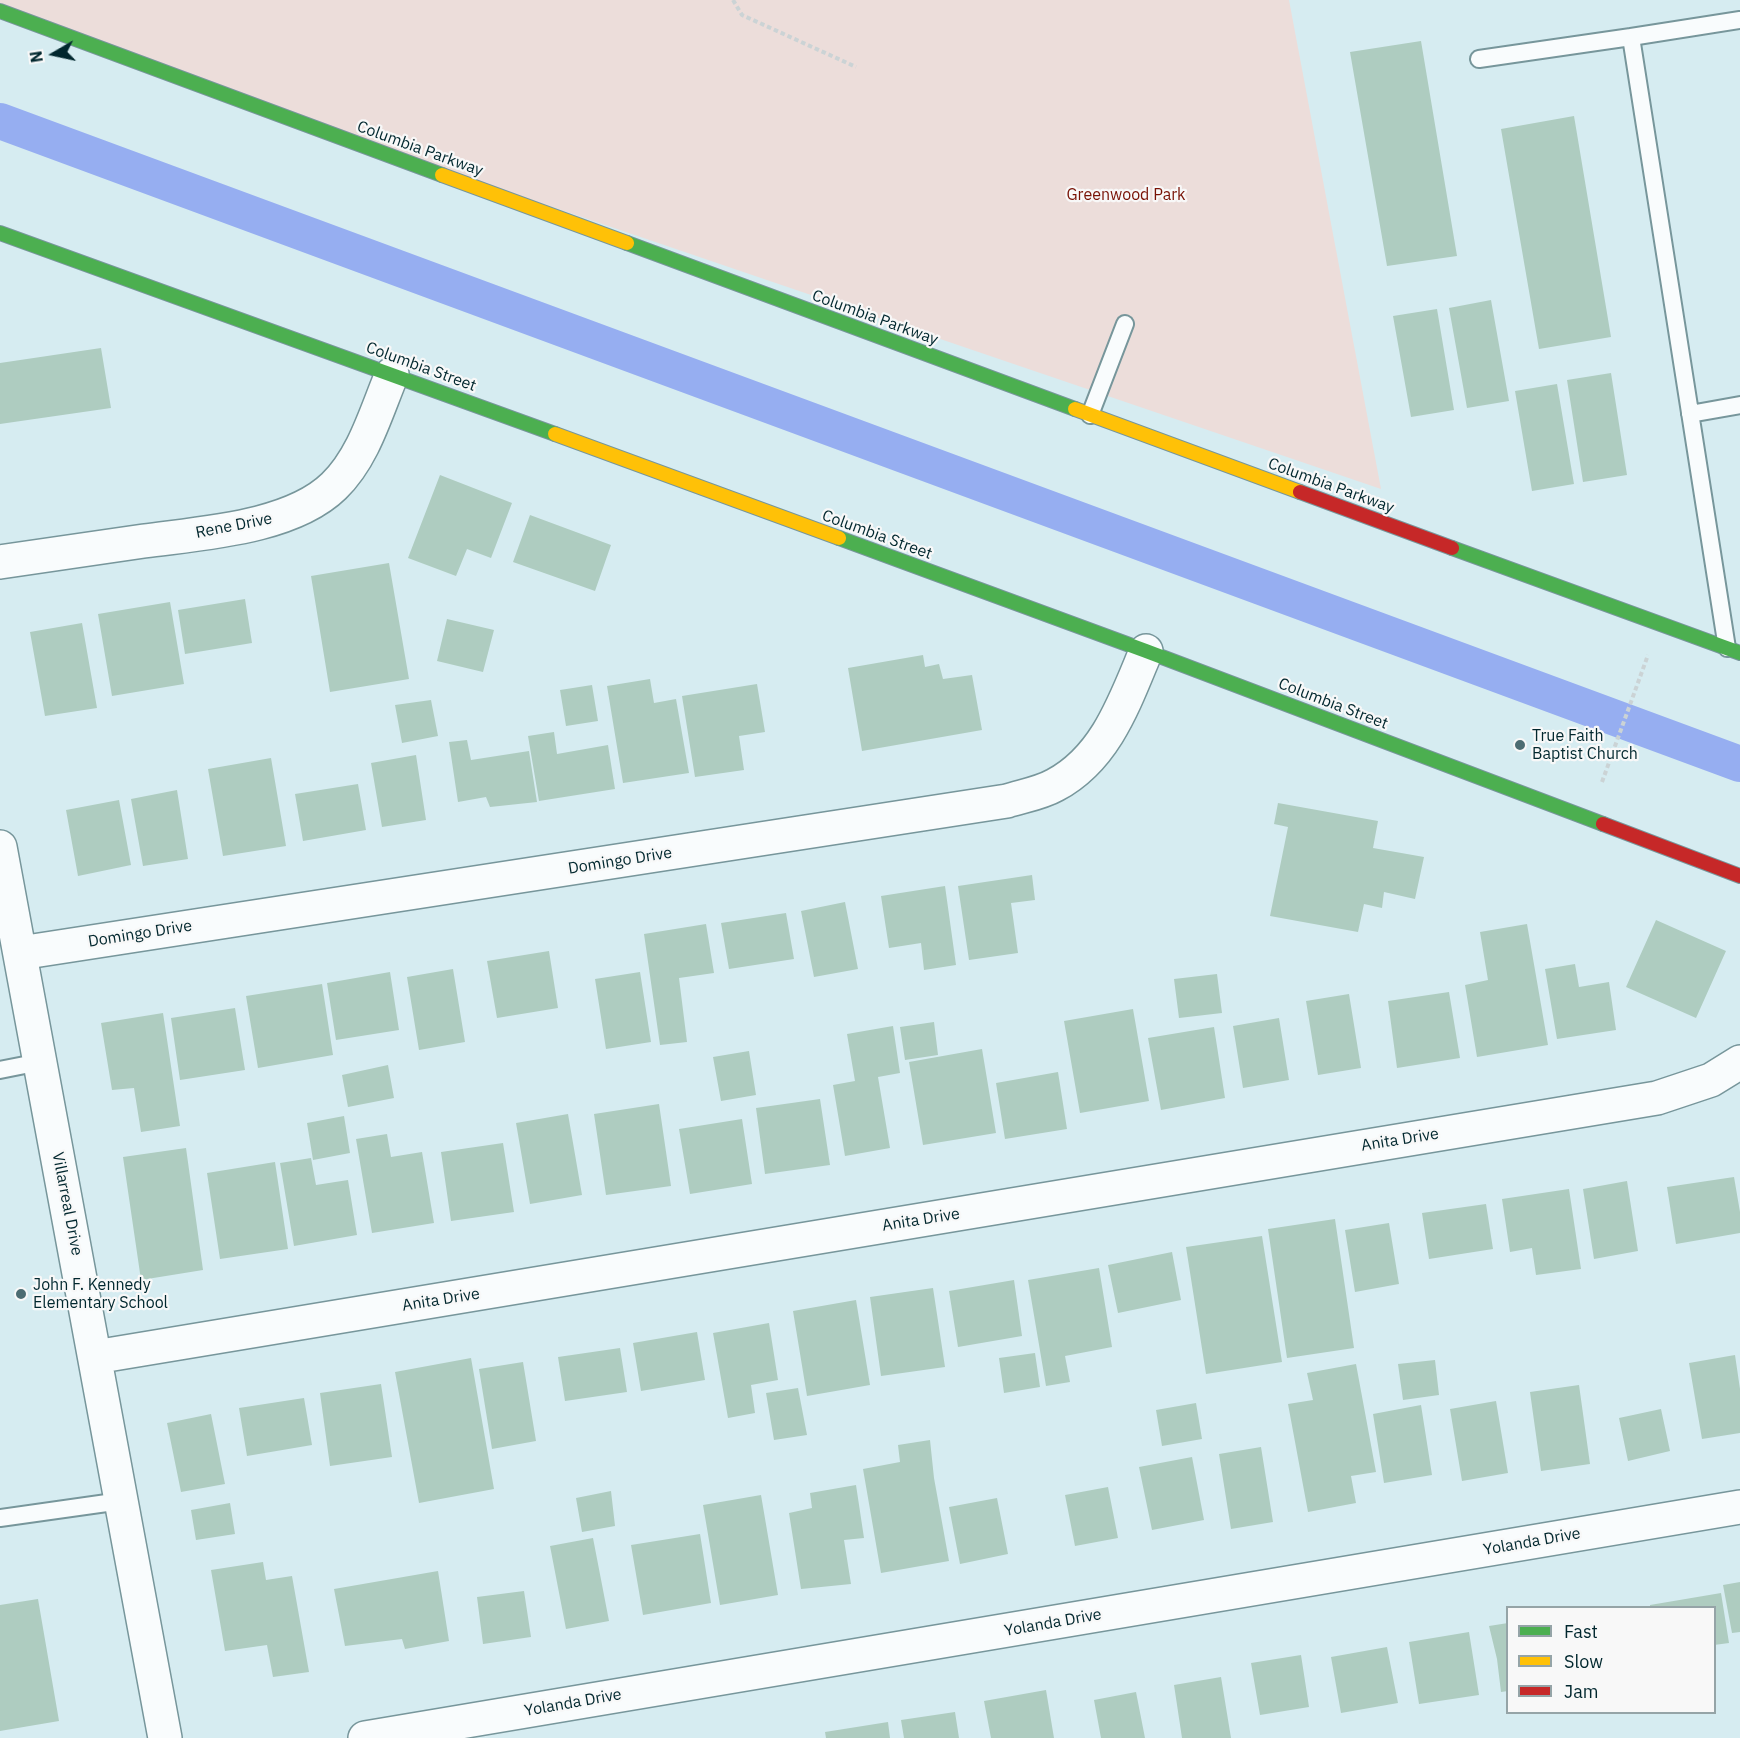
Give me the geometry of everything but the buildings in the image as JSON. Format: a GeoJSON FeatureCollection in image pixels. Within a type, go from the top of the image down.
{"type":"FeatureCollection","features":[{"type":"Feature","properties":{"kind":"street","name":"Columbia Parkway"},"geometry":{"type":"LineString","coordinates":[[0,11],[1090,415],[1734,650]]}},
{"type":"Feature","properties":{"kind":"street","name":"Columbia Street"},"geometry":{"type":"LineString","coordinates":[[0,233],[392,374],[1146,651],[1740,876]]}},
{"type":"Feature","properties":{"kind":"street","name":"Rene Drive"},"geometry":{"type":"LineString","coordinates":[[0,562],[238,528],[284,516],[316,501],[334,486],[356,460],[392,374]]}},
{"type":"Feature","properties":{"kind":"street","name":"Domingo Drive"},"geometry":{"type":"LineString","coordinates":[[12,936],[1007,801],[1054,785],[1081,767],[1107,736],[1146,651]]}},
{"type":"Feature","properties":{"kind":"street","name":"Villarreal Drive"},"geometry":{"type":"LineString","coordinates":[[0,847],[12,936],[40,1062],[165,1738]]}},
{"type":"Feature","properties":{"kind":"street","name":"Anita Drive"},"geometry":{"type":"LineString","coordinates":[[95,1357],[1657,1098],[1711,1080],[1740,1062]]}},
{"type":"Feature","properties":{"kind":"street","name":"Yolanda Drive"},"geometry":{"type":"LineString","coordinates":[[365,1738],[1740,1508]]}},
{"type":"Feature","properties":{"kind":"lane"},"geometry":{"type":"LineString","coordinates":[[1479,59],[1740,20]]}},
{"type":"Feature","properties":{"kind":"lane"},"geometry":{"type":"LineString","coordinates":[[1631,37],[1690,414],[1734,650]]}},
{"type":"Feature","properties":{"kind":"lane"},"geometry":{"type":"LineString","coordinates":[[1090,415],[1125,324]]}},
{"type":"Feature","properties":{"kind":"lane"},"geometry":{"type":"LineString","coordinates":[[1690,414],[1740,405]]}},
{"type":"Feature","properties":{"kind":"lane"},"geometry":{"type":"LineString","coordinates":[[0,1070],[40,1062]]}},
{"type":"Feature","properties":{"kind":"lane"},"geometry":{"type":"LineString","coordinates":[[0,1518],[121,1501]]}},
{"type":"Feature","properties":{"kind":"path"},"geometry":{"type":"LineString","coordinates":[[734,0],[742,15],[856,68]]}},
{"type":"Feature","properties":{"kind":"path"},"geometry":{"type":"LineString","coordinates":[[1602,782],[1645,664]]}},
{"type":"Feature","properties":{"kind":"green space","name":"Greenwood Park"},"geometry":{"type":"Polygon","coordinates":[[[0,0],[1289,0],[1381,489],[0,19],[0,0]]]}},
{"type":"Feature","properties":{"kind":"waterway"},"geometry":{"type":"LineString","coordinates":[[0,121],[1740,764]]}},
{"type":"Feature","properties":{"kind":"traffic: fast"},"geometry":{"type":"LineString","coordinates":[[0,11],[442,175]]}},
{"type":"Feature","properties":{"kind":"traffic: fast"},"geometry":{"type":"LineString","coordinates":[[0,233],[555,434]]}},
{"type":"Feature","properties":{"kind":"traffic: fast"},"geometry":{"type":"LineString","coordinates":[[627,243],[1075,409]]}},
{"type":"Feature","properties":{"kind":"traffic: fast"},"geometry":{"type":"LineString","coordinates":[[839,538],[1146,651],[1603,824]]}},
{"type":"Feature","properties":{"kind":"traffic: fast"},"geometry":{"type":"LineString","coordinates":[[1452,548],[1740,653]]}},
{"type":"Feature","properties":{"kind":"traffic: slow"},"geometry":{"type":"LineString","coordinates":[[442,175],[627,243]]}},
{"type":"Feature","properties":{"kind":"traffic: slow"},"geometry":{"type":"LineString","coordinates":[[1075,409],[1300,492]]}},
{"type":"Feature","properties":{"kind":"traffic: slow"},"geometry":{"type":"LineString","coordinates":[[555,434],[839,538]]}},
{"type":"Feature","properties":{"kind":"traffic: jam"},"geometry":{"type":"LineString","coordinates":[[1300,492],[1452,548]]}},
{"type":"Feature","properties":{"kind":"traffic: jam"},"geometry":{"type":"LineString","coordinates":[[1603,824],[1740,876]]}},
{"type":"Feature","properties":{"kind":"place","name":"True Faith Baptist Church"},"geometry":{"type":"Point","coordinates":[1520,745]}},
{"type":"Feature","properties":{"kind":"place","name":"John F. Kennedy Elementary School"},"geometry":{"type":"Point","coordinates":[21,1294]}}]}
